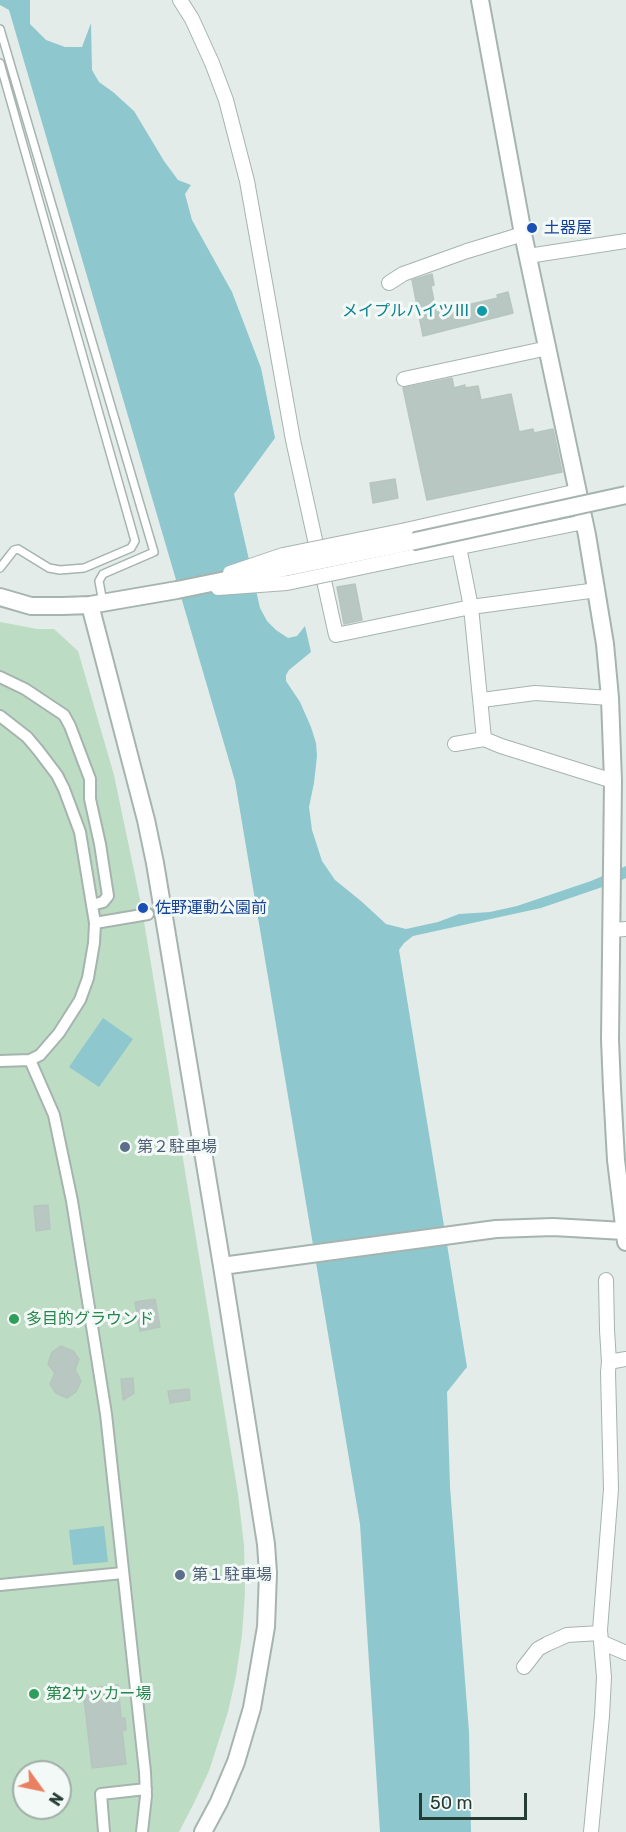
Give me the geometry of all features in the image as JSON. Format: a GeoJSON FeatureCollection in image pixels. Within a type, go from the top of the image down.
{"type":"FeatureCollection","features":[{"type":"Feature","properties":{"kind":"street"},"geometry":{"type":"LineString","coordinates":[[180,0],[192,19],[226,100],[247,181],[293,440],[336,635],[471,607],[597,590]]}},
{"type":"Feature","properties":{"kind":"street"},"geometry":{"type":"LineString","coordinates":[[222,1266],[496,1229],[537,1227],[625,1236],[616,1152],[610,1040],[619,929],[612,878],[613,781],[610,698],[605,644],[578,491],[523,234],[480,0]]}},
{"type":"Feature","properties":{"kind":"street"},"geometry":{"type":"LineString","coordinates":[[389,283],[403,274],[467,250],[523,234]]}},
{"type":"Feature","properties":{"kind":"street"},"geometry":{"type":"LineString","coordinates":[[528,256],[626,242]]}},
{"type":"Feature","properties":{"kind":"street"},"geometry":{"type":"LineString","coordinates":[[404,379],[548,348]]}},
{"type":"Feature","properties":{"kind":"street"},"geometry":{"type":"LineString","coordinates":[[177,590],[283,555],[578,491]]}},
{"type":"Feature","properties":{"kind":"street"},"geometry":{"type":"LineString","coordinates":[[0,597],[30,606],[96,604],[177,590],[397,545],[626,495]]}},
{"type":"Feature","properties":{"kind":"street"},"geometry":{"type":"LineString","coordinates":[[177,590],[287,583],[584,522]]}},
{"type":"Feature","properties":{"kind":"street"},"geometry":{"type":"LineString","coordinates":[[459,547],[471,607],[482,700],[484,739]]}},
{"type":"Feature","properties":{"kind":"street"},"geometry":{"type":"LineString","coordinates":[[96,604],[155,863],[261,1502],[266,1544],[268,1600],[258,1681],[244,1736],[229,1781],[203,1832]]}},
{"type":"Feature","properties":{"kind":"street"},"geometry":{"type":"LineString","coordinates":[[0,677],[25,689],[64,715],[70,726],[90,779],[90,799],[108,896],[103,902],[92,905]]}},
{"type":"Feature","properties":{"kind":"street"},"geometry":{"type":"LineString","coordinates":[[482,700],[535,693],[610,698]]}},
{"type":"Feature","properties":{"kind":"street"},"geometry":{"type":"LineString","coordinates":[[0,716],[27,737],[48,762],[64,789],[80,832],[95,923],[92,961],[88,978],[80,1000],[59,1033],[40,1054],[30,1060],[0,1061]]}},
{"type":"Feature","properties":{"kind":"street"},"geometry":{"type":"LineString","coordinates":[[455,744],[484,739],[613,781]]}},
{"type":"Feature","properties":{"kind":"street"},"geometry":{"type":"LineString","coordinates":[[95,923],[148,914]]}},
{"type":"Feature","properties":{"kind":"street"},"geometry":{"type":"LineString","coordinates":[[30,1060],[54,1115],[72,1201],[106,1414],[146,1789],[146,1811],[142,1832]]}},
{"type":"Feature","properties":{"kind":"street"},"geometry":{"type":"LineString","coordinates":[[591,1832],[603,1697],[601,1638],[611,1489],[606,1280]]}},
{"type":"Feature","properties":{"kind":"street"},"geometry":{"type":"LineString","coordinates":[[609,1362],[626,1359]]}},
{"type":"Feature","properties":{"kind":"street"},"geometry":{"type":"LineString","coordinates":[[0,1585],[123,1573]]}},
{"type":"Feature","properties":{"kind":"street"},"geometry":{"type":"LineString","coordinates":[[524,1667],[538,1649],[567,1635],[601,1638],[626,1653]]}},
{"type":"Feature","properties":{"kind":"street"},"geometry":{"type":"LineString","coordinates":[[104,1832],[101,1794],[146,1789]]}},
{"type":"Feature","properties":{"kind":"lane"},"geometry":{"type":"LineString","coordinates":[[0,29],[154,552],[103,574],[99,581],[96,604]]}},
{"type":"Feature","properties":{"kind":"lane"},"geometry":{"type":"LineString","coordinates":[[0,63],[135,541],[131,548],[84,568],[60,570],[48,568],[18,549],[14,550],[0,568]]}},
{"type":"Feature","properties":{"kind":"green space"},"geometry":{"type":"Polygon","coordinates":[[[0,622],[37,629],[54,629],[78,651],[114,775],[142,909],[238,1494],[244,1545],[245,1593],[236,1676],[228,1712],[209,1771],[179,1832],[0,1832],[0,622]]]}},
{"type":"Feature","properties":{"kind":"water"},"geometry":{"type":"Polygon","coordinates":[[[0,0],[30,0],[30,24],[46,40],[65,47],[82,47],[91,23],[92,70],[99,82],[134,111],[178,180],[191,185],[185,194],[192,220],[232,292],[261,368],[275,438],[234,494],[260,608],[267,621],[288,638],[297,636],[305,626],[311,652],[289,670],[286,681],[300,702],[316,743],[317,756],[309,807],[312,830],[322,861],[335,880],[386,924],[406,929],[438,922],[459,914],[490,912],[517,906],[591,881],[626,866],[626,878],[620,881],[541,908],[413,936],[399,950],[467,1367],[447,1392],[450,1487],[469,1732],[471,1832],[380,1832],[360,1524],[235,781],[9,10],[0,5],[0,0]]]}},
{"type":"Feature","properties":{"kind":"water"},"geometry":{"type":"Polygon","coordinates":[[[103,1018],[133,1039],[99,1087],[69,1067],[103,1018]]]}},
{"type":"Feature","properties":{"kind":"water"},"geometry":{"type":"Polygon","coordinates":[[[104,1526],[108,1562],[73,1565],[69,1530],[104,1526]]]}},
{"type":"Feature","properties":{"kind":"building"},"geometry":{"type":"Polygon","coordinates":[[[432,274],[434,285],[431,286],[436,312],[498,298],[497,295],[508,292],[513,313],[423,336],[412,280],[432,274]]]}},
{"type":"Feature","properties":{"kind":"building"},"geometry":{"type":"Polygon","coordinates":[[[452,378],[454,388],[465,385],[465,388],[478,386],[481,400],[511,394],[519,432],[533,429],[534,433],[553,429],[562,472],[427,500],[403,388],[452,378]]]}},
{"type":"Feature","properties":{"kind":"building"},"geometry":{"type":"Polygon","coordinates":[[[395,479],[398,498],[373,503],[370,483],[395,479]]]}},
{"type":"Feature","properties":{"kind":"building"},"geometry":{"type":"Polygon","coordinates":[[[355,584],[362,620],[344,624],[337,587],[355,584]]]}},
{"type":"Feature","properties":{"kind":"building"},"geometry":{"type":"Polygon","coordinates":[[[48,1205],[50,1229],[36,1231],[34,1206],[48,1205]]]}},
{"type":"Feature","properties":{"kind":"building"},"geometry":{"type":"Polygon","coordinates":[[[155,1299],[160,1327],[140,1331],[135,1302],[155,1299]]]}},
{"type":"Feature","properties":{"kind":"building"},"geometry":{"type":"Polygon","coordinates":[[[61,1346],[73,1351],[79,1359],[75,1370],[81,1381],[76,1392],[67,1398],[56,1393],[50,1384],[55,1373],[48,1364],[52,1352],[61,1346]]]}},
{"type":"Feature","properties":{"kind":"building"},"geometry":{"type":"Polygon","coordinates":[[[133,1378],[134,1393],[123,1400],[121,1379],[133,1378]]]}},
{"type":"Feature","properties":{"kind":"building"},"geometry":{"type":"Polygon","coordinates":[[[189,1389],[190,1400],[170,1403],[168,1391],[189,1389]]]}},
{"type":"Feature","properties":{"kind":"building"},"geometry":{"type":"Polygon","coordinates":[[[118,1685],[121,1718],[125,1718],[126,1730],[122,1730],[126,1764],[92,1768],[83,1689],[118,1685]]]}},
{"type":"Feature","properties":{"kind":"place","name":"土器屋"},"geometry":{"type":"Point","coordinates":[532,228]}},
{"type":"Feature","properties":{"kind":"place","name":"メイプルハイツⅢ"},"geometry":{"type":"Point","coordinates":[482,311]}},
{"type":"Feature","properties":{"kind":"place","name":"佐野運動公園前"},"geometry":{"type":"Point","coordinates":[143,908]}},
{"type":"Feature","properties":{"kind":"place","name":"第２駐車場"},"geometry":{"type":"Point","coordinates":[125,1147]}},
{"type":"Feature","properties":{"kind":"place","name":"多目的グラウンド"},"geometry":{"type":"Point","coordinates":[14,1319]}},
{"type":"Feature","properties":{"kind":"place","name":"第１駐車場"},"geometry":{"type":"Point","coordinates":[180,1575]}},
{"type":"Feature","properties":{"kind":"place","name":"第2サッカー場"},"geometry":{"type":"Point","coordinates":[34,1694]}}]}
